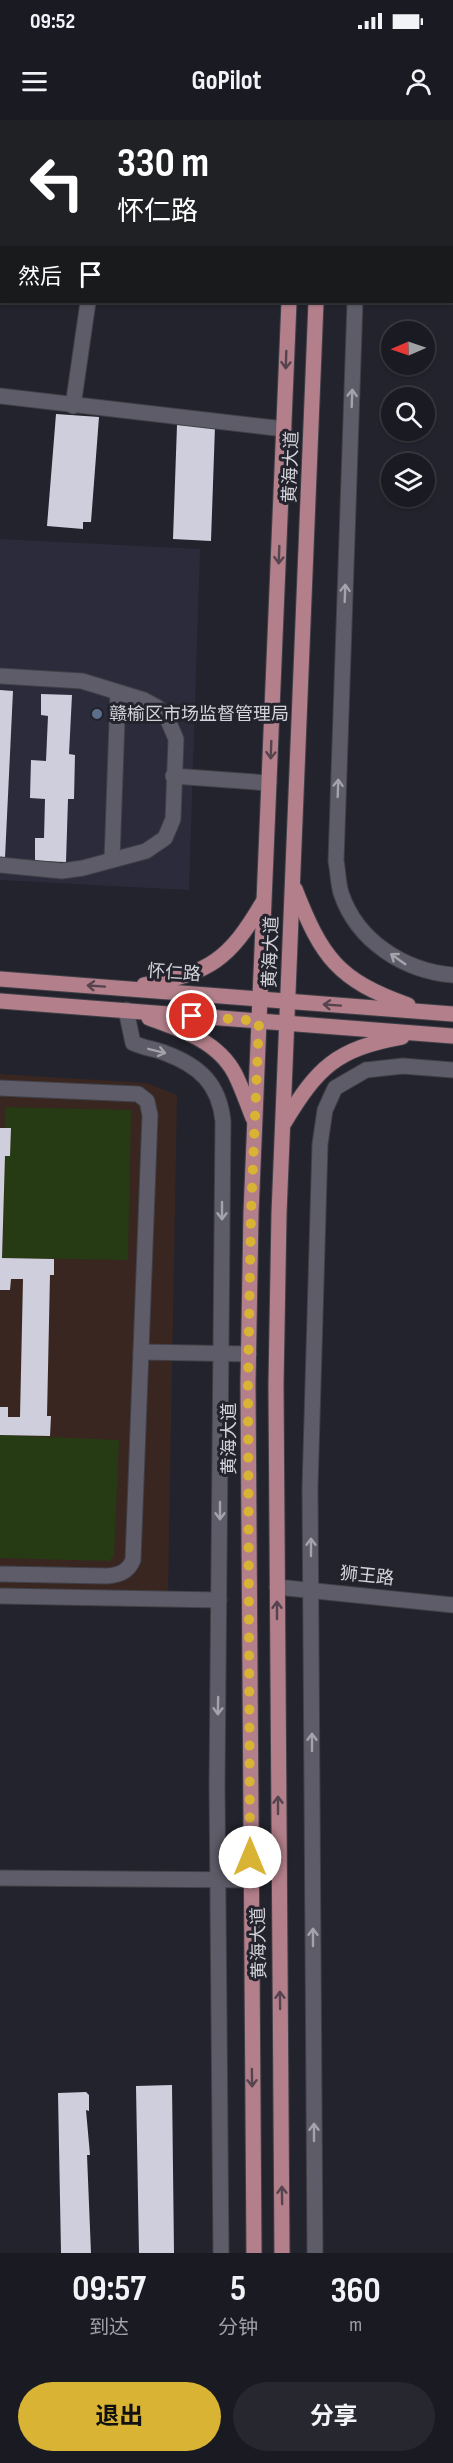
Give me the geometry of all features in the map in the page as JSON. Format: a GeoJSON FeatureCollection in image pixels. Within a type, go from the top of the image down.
{"type":"FeatureCollection","features":[{"type":"Feature","properties":{"kind":"main road","name":"黄海大道"},"geometry":{"type":"LineString","coordinates":[[254,2253],[250,1880],[249,1354],[255,1122],[289,303]]}},
{"type":"Feature","properties":{"kind":"main road","name":"黄海大道"},"geometry":{"type":"LineString","coordinates":[[282,2253],[276,1385],[283,1125],[316,303]]}},
{"type":"Feature","properties":{"kind":"main road"},"geometry":{"type":"LineString","coordinates":[[293,884],[312,932],[328,957],[345,975],[370,992],[428,1012]]}},
{"type":"Feature","properties":{"kind":"main road"},"geometry":{"type":"LineString","coordinates":[[125,989],[198,972],[213,964],[240,939],[264,899]]}},
{"type":"Feature","properties":{"kind":"main road","name":"怀仁路"},"geometry":{"type":"LineString","coordinates":[[0,979],[453,1014]]}},
{"type":"Feature","properties":{"kind":"main road"},"geometry":{"type":"LineString","coordinates":[[0,1001],[453,1036]]}},
{"type":"Feature","properties":{"kind":"main road"},"geometry":{"type":"LineString","coordinates":[[126,1010],[179,1028],[203,1041],[221,1055],[234,1072],[255,1122]]}},
{"type":"Feature","properties":{"kind":"main road"},"geometry":{"type":"LineString","coordinates":[[283,1125],[305,1088],[334,1060],[354,1050],[379,1042],[424,1034]]}},
{"type":"Feature","properties":{"kind":"street"},"geometry":{"type":"LineString","coordinates":[[73,406],[88,303]]}},
{"type":"Feature","properties":{"kind":"street"},"geometry":{"type":"LineString","coordinates":[[356,303],[336,861],[341,892],[362,932],[405,964],[428,973],[453,975]]}},
{"type":"Feature","properties":{"kind":"street"},"geometry":{"type":"LineString","coordinates":[[0,396],[284,429]]}},
{"type":"Feature","properties":{"kind":"street"},"geometry":{"type":"LineString","coordinates":[[0,676],[82,681],[118,693],[157,707],[167,718],[176,739],[173,819],[165,838],[147,851],[62,871],[0,865]]}},
{"type":"Feature","properties":{"kind":"street"},"geometry":{"type":"LineString","coordinates":[[112,860],[118,693]]}},
{"type":"Feature","properties":{"kind":"street"},"geometry":{"type":"LineString","coordinates":[[173,777],[269,783]]}},
{"type":"Feature","properties":{"kind":"street"},"geometry":{"type":"LineString","coordinates":[[126,1010],[133,1043],[189,1064],[208,1079],[220,1099],[223,1121],[218,1880],[221,2253]]}},
{"type":"Feature","properties":{"kind":"street"},"geometry":{"type":"LineString","coordinates":[[315,2253],[310,1488],[320,1144],[325,1110],[335,1088],[366,1070],[403,1066],[453,1070]]}},
{"type":"Feature","properties":{"kind":"street"},"geometry":{"type":"LineString","coordinates":[[0,1088],[138,1094],[147,1101],[150,1115],[131,1566],[120,1574],[107,1576],[0,1574]]}},
{"type":"Feature","properties":{"kind":"street"},"geometry":{"type":"LineString","coordinates":[[141,1352],[249,1354]]}},
{"type":"Feature","properties":{"kind":"street","name":"狮王路"},"geometry":{"type":"LineString","coordinates":[[277,1587],[453,1605]]}},
{"type":"Feature","properties":{"kind":"street"},"geometry":{"type":"LineString","coordinates":[[0,1596],[219,1600]]}},
{"type":"Feature","properties":{"kind":"street"},"geometry":{"type":"LineString","coordinates":[[0,1878],[250,1880]]}},
{"type":"Feature","properties":{"kind":"shaded area","name":"赣榆区市场监督管理局"},"geometry":{"type":"Polygon","coordinates":[[[0,539],[200,549],[189,890],[0,880],[0,539]]]}},
{"type":"Feature","properties":{"kind":"shaded area"},"geometry":{"type":"Polygon","coordinates":[[[0,1074],[147,1083],[177,1095],[168,1594],[0,1589],[0,1074]]]}},
{"type":"Feature","properties":{"kind":"green space"},"geometry":{"type":"Polygon","coordinates":[[[5,1107],[131,1110],[128,1260],[2,1258],[5,1156],[10,1156],[5,1128],[5,1107]]]}},
{"type":"Feature","properties":{"kind":"green space"},"geometry":{"type":"Polygon","coordinates":[[[0,1435],[119,1440],[114,1556],[109,1561],[0,1558],[0,1435]]]}},
{"type":"Feature","properties":{"kind":"building"},"geometry":{"type":"Polygon","coordinates":[[[56,414],[99,417],[91,522],[83,522],[83,529],[47,526],[56,414]]]}},
{"type":"Feature","properties":{"kind":"building"},"geometry":{"type":"Polygon","coordinates":[[[177,425],[215,426],[211,541],[173,539],[177,425]]]}},
{"type":"Feature","properties":{"kind":"building"},"geometry":{"type":"Polygon","coordinates":[[[0,690],[13,691],[5,858],[0,858],[0,690]]]}},
{"type":"Feature","properties":{"kind":"building"},"geometry":{"type":"Polygon","coordinates":[[[41,694],[72,695],[69,754],[75,755],[74,799],[68,799],[66,862],[35,861],[35,838],[44,838],[45,799],[30,798],[31,760],[46,761],[48,716],[41,715],[41,694]]]}},
{"type":"Feature","properties":{"kind":"building"},"geometry":{"type":"Polygon","coordinates":[[[0,1128],[11,1128],[10,1156],[5,1156],[2,1258],[54,1259],[54,1275],[50,1275],[47,1416],[51,1416],[50,1436],[0,1435],[0,1407],[8,1407],[8,1417],[20,1417],[23,1279],[11,1279],[10,1290],[0,1290],[0,1128]]]}},
{"type":"Feature","properties":{"kind":"building"},"geometry":{"type":"Polygon","coordinates":[[[172,2085],[174,2253],[139,2253],[136,2086],[172,2085]]]}},
{"type":"Feature","properties":{"kind":"building"},"geometry":{"type":"Polygon","coordinates":[[[86,2092],[89,2095],[89,2111],[86,2110],[90,2155],[87,2155],[91,2253],[61,2253],[58,2093],[86,2092]]]}},
{"type":"Feature","properties":{"kind":"place","name":"赣榆区市场监督管理局"},"geometry":{"type":"Point","coordinates":[97,714]}},
{"type":"Feature","properties":{"kind":"route"},"geometry":{"type":"LineString","coordinates":[[192,1016],[259,1021],[251,1213],[248,1384],[250,1857]]}}]}
